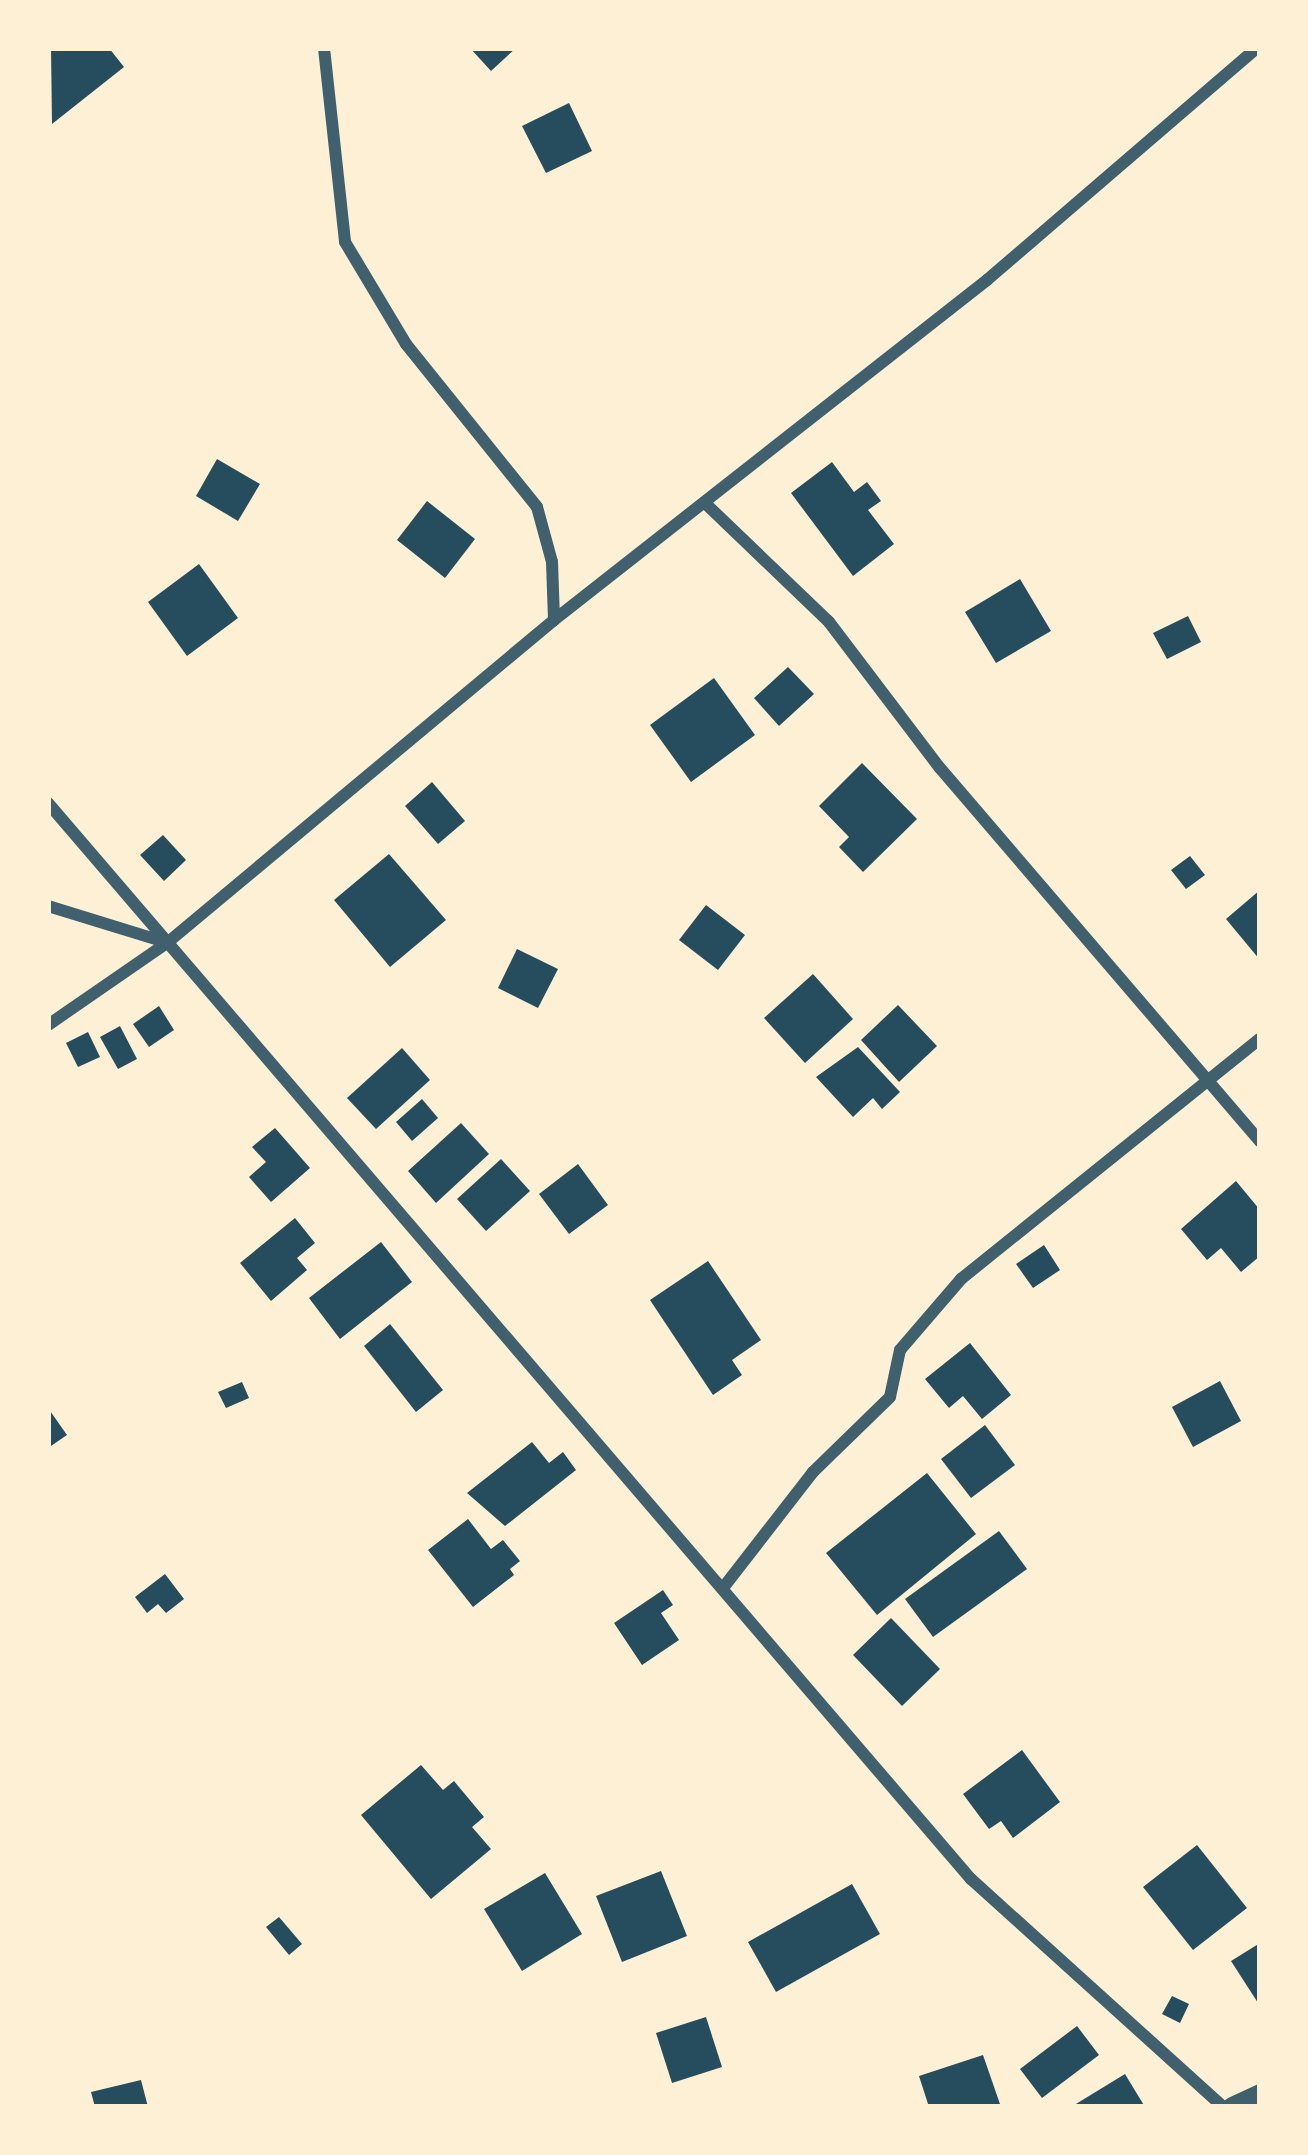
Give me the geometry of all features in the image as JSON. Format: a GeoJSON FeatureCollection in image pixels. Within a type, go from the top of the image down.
{"type":"FeatureCollection","features":[{"type":"Feature","properties":{"kind":"street"},"geometry":{"type":"LineString","coordinates":[[324,48],[345,242],[406,344],[536,507],[552,562],[554,620]]}},
{"type":"Feature","properties":{"kind":"street"},"geometry":{"type":"LineString","coordinates":[[48,1025],[166,943],[554,620],[987,280],[1257,48]]}},
{"type":"Feature","properties":{"kind":"street"},"geometry":{"type":"LineString","coordinates":[[706,504],[829,622],[940,769],[1260,1142]]}},
{"type":"Feature","properties":{"kind":"street"},"geometry":{"type":"LineString","coordinates":[[48,803],[971,1879],[1228,2107],[1260,2094]]}},
{"type":"Feature","properties":{"kind":"street"},"geometry":{"type":"LineString","coordinates":[[48,906],[166,943]]}},
{"type":"Feature","properties":{"kind":"street"},"geometry":{"type":"LineString","coordinates":[[723,1588],[813,1472],[890,1397],[900,1350],[961,1279],[1260,1039]]}},
{"type":"Feature","properties":{"kind":"building"},"geometry":{"type":"Polygon","coordinates":[[[51,48],[109,48],[124,67],[52,124],[51,48]]]}},
{"type":"Feature","properties":{"kind":"building"},"geometry":{"type":"Polygon","coordinates":[[[470,48],[516,48],[491,71],[470,48]]]}},
{"type":"Feature","properties":{"kind":"building"},"geometry":{"type":"Polygon","coordinates":[[[569,103],[592,151],[546,173],[522,126],[569,103]]]}},
{"type":"Feature","properties":{"kind":"building"},"geometry":{"type":"Polygon","coordinates":[[[217,459],[260,484],[238,521],[196,496],[217,459]]]}},
{"type":"Feature","properties":{"kind":"building"},"geometry":{"type":"Polygon","coordinates":[[[832,462],[854,492],[867,482],[881,501],[868,510],[894,544],[853,576],[791,493],[832,462]]]}},
{"type":"Feature","properties":{"kind":"building"},"geometry":{"type":"Polygon","coordinates":[[[427,501],[475,539],[445,578],[397,540],[427,501]]]}},
{"type":"Feature","properties":{"kind":"building"},"geometry":{"type":"Polygon","coordinates":[[[199,564],[238,618],[187,656],[148,602],[199,564]]]}},
{"type":"Feature","properties":{"kind":"building"},"geometry":{"type":"Polygon","coordinates":[[[1020,579],[1051,631],[996,663],[965,612],[1020,579]]]}},
{"type":"Feature","properties":{"kind":"building"},"geometry":{"type":"Polygon","coordinates":[[[1188,616],[1201,642],[1167,659],[1153,633],[1188,616]]]}},
{"type":"Feature","properties":{"kind":"building"},"geometry":{"type":"Polygon","coordinates":[[[788,667],[814,694],[779,726],[754,698],[788,667]]]}},
{"type":"Feature","properties":{"kind":"building"},"geometry":{"type":"Polygon","coordinates":[[[714,678],[755,735],[691,782],[650,725],[714,678]]]}},
{"type":"Feature","properties":{"kind":"building"},"geometry":{"type":"Polygon","coordinates":[[[862,763],[917,819],[863,872],[839,847],[849,837],[819,806],[862,763]]]}},
{"type":"Feature","properties":{"kind":"building"},"geometry":{"type":"Polygon","coordinates":[[[432,782],[465,821],[438,844],[405,806],[432,782]]]}},
{"type":"Feature","properties":{"kind":"building"},"geometry":{"type":"Polygon","coordinates":[[[163,835],[186,860],[164,881],[140,855],[163,835]]]}},
{"type":"Feature","properties":{"kind":"building"},"geometry":{"type":"Polygon","coordinates":[[[389,854],[446,920],[390,967],[334,900],[389,854]]]}},
{"type":"Feature","properties":{"kind":"building"},"geometry":{"type":"Polygon","coordinates":[[[1190,856],[1205,875],[1186,889],[1171,870],[1190,856]]]}},
{"type":"Feature","properties":{"kind":"building"},"geometry":{"type":"Polygon","coordinates":[[[1260,890],[1260,960],[1226,919],[1260,890]]]}},
{"type":"Feature","properties":{"kind":"building"},"geometry":{"type":"Polygon","coordinates":[[[706,905],[745,935],[718,970],[679,940],[706,905]]]}},
{"type":"Feature","properties":{"kind":"building"},"geometry":{"type":"Polygon","coordinates":[[[517,949],[558,969],[538,1008],[498,988],[517,949]]]}},
{"type":"Feature","properties":{"kind":"building"},"geometry":{"type":"Polygon","coordinates":[[[813,974],[853,1019],[805,1063],[764,1018],[813,974]]]}},
{"type":"Feature","properties":{"kind":"building"},"geometry":{"type":"Polygon","coordinates":[[[898,1005],[937,1046],[899,1082],[861,1040],[898,1005]]]}},
{"type":"Feature","properties":{"kind":"building"},"geometry":{"type":"Polygon","coordinates":[[[159,1006],[174,1030],[149,1047],[133,1024],[159,1006]]]}},
{"type":"Feature","properties":{"kind":"building"},"geometry":{"type":"Polygon","coordinates":[[[120,1026],[137,1059],[118,1069],[100,1037],[120,1026]]]}},
{"type":"Feature","properties":{"kind":"building"},"geometry":{"type":"Polygon","coordinates":[[[88,1032],[100,1057],[78,1067],[66,1043],[88,1032]]]}},
{"type":"Feature","properties":{"kind":"building"},"geometry":{"type":"Polygon","coordinates":[[[858,1047],[900,1092],[882,1109],[873,1098],[853,1117],[816,1077],[858,1047]]]}},
{"type":"Feature","properties":{"kind":"building"},"geometry":{"type":"Polygon","coordinates":[[[402,1048],[430,1080],[376,1129],[347,1098],[402,1048]]]}},
{"type":"Feature","properties":{"kind":"building"},"geometry":{"type":"Polygon","coordinates":[[[422,1099],[438,1118],[412,1141],[396,1122],[422,1099]]]}},
{"type":"Feature","properties":{"kind":"building"},"geometry":{"type":"Polygon","coordinates":[[[461,1123],[489,1154],[436,1203],[408,1171],[461,1123]]]}},
{"type":"Feature","properties":{"kind":"building"},"geometry":{"type":"Polygon","coordinates":[[[275,1128],[310,1168],[271,1202],[249,1177],[266,1162],[252,1147],[275,1128]]]}},
{"type":"Feature","properties":{"kind":"building"},"geometry":{"type":"Polygon","coordinates":[[[501,1159],[530,1191],[486,1231],[457,1199],[501,1159]]]}},
{"type":"Feature","properties":{"kind":"building"},"geometry":{"type":"Polygon","coordinates":[[[578,1164],[608,1205],[569,1234],[539,1194],[578,1164]]]}},
{"type":"Feature","properties":{"kind":"building"},"geometry":{"type":"Polygon","coordinates":[[[1236,1181],[1260,1210],[1260,1256],[1241,1272],[1221,1248],[1207,1260],[1181,1229],[1236,1181]]]}},
{"type":"Feature","properties":{"kind":"building"},"geometry":{"type":"Polygon","coordinates":[[[295,1218],[315,1243],[297,1258],[307,1270],[271,1301],[240,1263],[295,1218]]]}},
{"type":"Feature","properties":{"kind":"building"},"geometry":{"type":"Polygon","coordinates":[[[381,1242],[412,1282],[340,1339],[309,1298],[381,1242]]]}},
{"type":"Feature","properties":{"kind":"building"},"geometry":{"type":"Polygon","coordinates":[[[1044,1245],[1060,1270],[1033,1288],[1016,1264],[1044,1245]]]}},
{"type":"Feature","properties":{"kind":"building"},"geometry":{"type":"Polygon","coordinates":[[[708,1261],[761,1340],[732,1360],[742,1375],[713,1395],[650,1300],[708,1261]]]}},
{"type":"Feature","properties":{"kind":"building"},"geometry":{"type":"Polygon","coordinates":[[[390,1324],[443,1390],[416,1412],[364,1346],[390,1324]]]}},
{"type":"Feature","properties":{"kind":"building"},"geometry":{"type":"Polygon","coordinates":[[[970,1343],[1011,1395],[982,1419],[963,1396],[949,1408],[925,1379],[970,1343]]]}},
{"type":"Feature","properties":{"kind":"building"},"geometry":{"type":"Polygon","coordinates":[[[1220,1381],[1241,1421],[1193,1447],[1172,1407],[1220,1381]]]}},
{"type":"Feature","properties":{"kind":"building"},"geometry":{"type":"Polygon","coordinates":[[[242,1382],[249,1398],[226,1408],[218,1392],[242,1382]]]}},
{"type":"Feature","properties":{"kind":"building"},"geometry":{"type":"Polygon","coordinates":[[[48,1408],[67,1435],[48,1448],[48,1408]]]}},
{"type":"Feature","properties":{"kind":"building"},"geometry":{"type":"Polygon","coordinates":[[[985,1425],[1015,1465],[971,1498],[941,1459],[985,1425]]]}},
{"type":"Feature","properties":{"kind":"building"},"geometry":{"type":"Polygon","coordinates":[[[532,1442],[549,1463],[563,1452],[576,1470],[505,1526],[467,1493],[532,1442]]]}},
{"type":"Feature","properties":{"kind":"building"},"geometry":{"type":"Polygon","coordinates":[[[927,1473],[976,1534],[877,1615],[826,1553],[927,1473]]]}},
{"type":"Feature","properties":{"kind":"building"},"geometry":{"type":"Polygon","coordinates":[[[468,1519],[491,1549],[503,1540],[520,1561],[510,1569],[514,1575],[473,1607],[428,1550],[468,1519]]]}},
{"type":"Feature","properties":{"kind":"building"},"geometry":{"type":"Polygon","coordinates":[[[999,1531],[1027,1569],[933,1637],[905,1599],[999,1531]]]}},
{"type":"Feature","properties":{"kind":"building"},"geometry":{"type":"Polygon","coordinates":[[[165,1574],[184,1599],[166,1613],[158,1604],[147,1613],[135,1597],[165,1574]]]}},
{"type":"Feature","properties":{"kind":"building"},"geometry":{"type":"Polygon","coordinates":[[[663,1590],[673,1605],[661,1613],[679,1640],[642,1665],[614,1623],[663,1590]]]}},
{"type":"Feature","properties":{"kind":"building"},"geometry":{"type":"Polygon","coordinates":[[[891,1618],[940,1669],[902,1706],[853,1655],[891,1618]]]}},
{"type":"Feature","properties":{"kind":"building"},"geometry":{"type":"Polygon","coordinates":[[[1022,1750],[1060,1802],[1013,1838],[1001,1821],[989,1829],[963,1794],[1022,1750]]]}},
{"type":"Feature","properties":{"kind":"building"},"geometry":{"type":"Polygon","coordinates":[[[421,1765],[443,1790],[454,1781],[484,1817],[472,1827],[491,1849],[431,1899],[361,1815],[421,1765]]]}},
{"type":"Feature","properties":{"kind":"building"},"geometry":{"type":"Polygon","coordinates":[[[1197,1845],[1247,1908],[1193,1950],[1143,1887],[1197,1845]]]}},
{"type":"Feature","properties":{"kind":"building"},"geometry":{"type":"Polygon","coordinates":[[[661,1871],[687,1936],[622,1962],[596,1896],[661,1871]]]}},
{"type":"Feature","properties":{"kind":"building"},"geometry":{"type":"Polygon","coordinates":[[[545,1873],[582,1934],[522,1971],[484,1909],[545,1873]]]}},
{"type":"Feature","properties":{"kind":"building"},"geometry":{"type":"Polygon","coordinates":[[[852,1884],[880,1934],[776,1992],[748,1942],[852,1884]]]}},
{"type":"Feature","properties":{"kind":"building"},"geometry":{"type":"Polygon","coordinates":[[[279,1917],[302,1944],[289,1955],[266,1927],[279,1917]]]}},
{"type":"Feature","properties":{"kind":"building"},"geometry":{"type":"Polygon","coordinates":[[[1260,1943],[1260,2006],[1231,1961],[1260,1943]]]}},
{"type":"Feature","properties":{"kind":"building"},"geometry":{"type":"Polygon","coordinates":[[[1172,1996],[1189,2004],[1180,2023],[1162,2014],[1172,1996]]]}},
{"type":"Feature","properties":{"kind":"building"},"geometry":{"type":"Polygon","coordinates":[[[706,2017],[722,2067],[672,2083],[656,2033],[706,2017]]]}},
{"type":"Feature","properties":{"kind":"building"},"geometry":{"type":"Polygon","coordinates":[[[1077,2026],[1099,2055],[1042,2098],[1020,2069],[1077,2026]]]}},
{"type":"Feature","properties":{"kind":"building"},"geometry":{"type":"Polygon","coordinates":[[[983,2055],[1001,2107],[929,2107],[919,2076],[983,2055]]]}},
{"type":"Feature","properties":{"kind":"building"},"geometry":{"type":"Polygon","coordinates":[[[1125,2074],[1145,2107],[1071,2107],[1125,2074]]]}},
{"type":"Feature","properties":{"kind":"building"},"geometry":{"type":"Polygon","coordinates":[[[141,2080],[148,2107],[95,2107],[91,2092],[141,2080]]]}}]}
